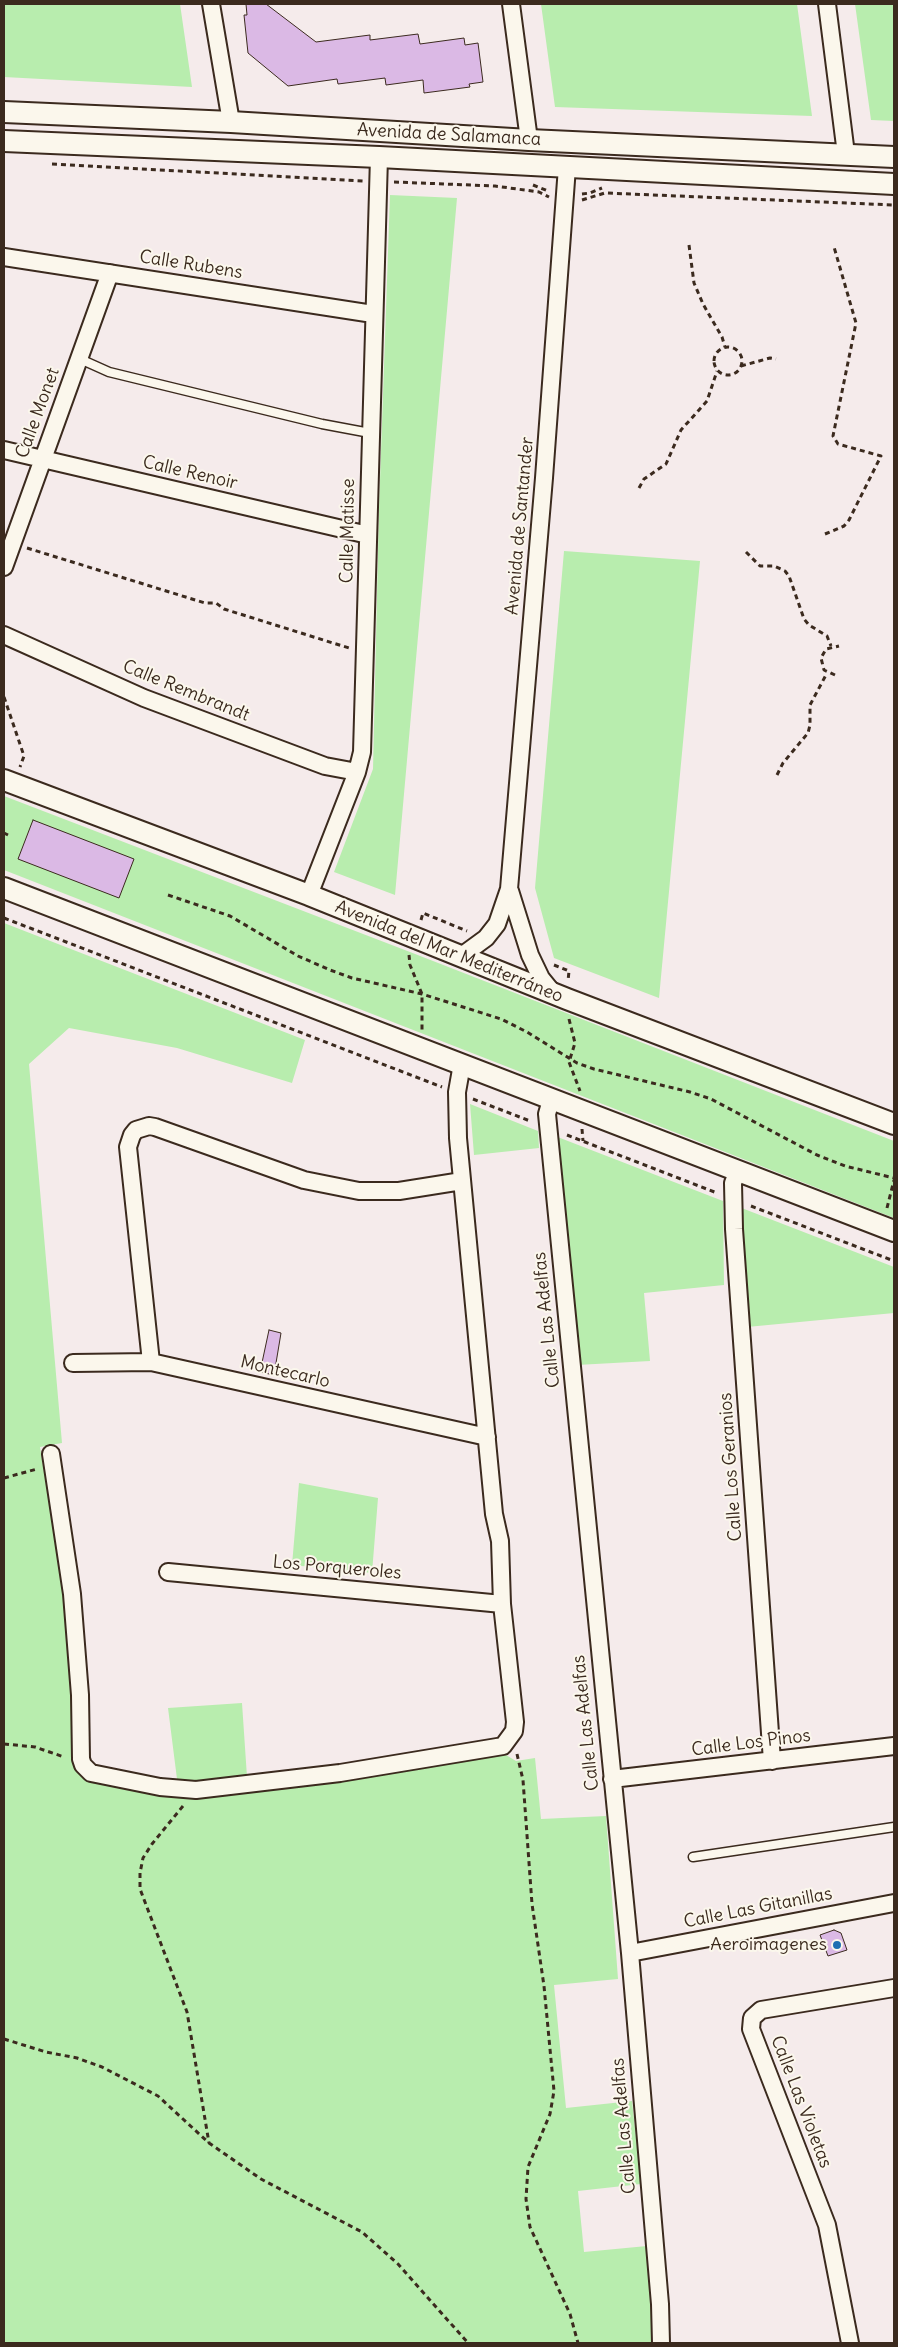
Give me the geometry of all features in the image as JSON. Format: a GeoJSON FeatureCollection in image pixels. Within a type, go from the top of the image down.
{"type":"FeatureCollection","features":[{"type":"Feature","properties":{"kind":"street"},"geometry":{"type":"LineString","coordinates":[[211,4],[231,122]]}},
{"type":"Feature","properties":{"kind":"street"},"geometry":{"type":"LineString","coordinates":[[511,4],[529,140]]}},
{"type":"Feature","properties":{"kind":"street"},"geometry":{"type":"LineString","coordinates":[[826,4],[846,154]]}},
{"type":"Feature","properties":{"kind":"street","name":"Avenida de Salamanca"},"geometry":{"type":"LineString","coordinates":[[4,112],[231,122],[529,140],[894,156]]}},
{"type":"Feature","properties":{"kind":"street","name":"Avenida de Salamanca"},"geometry":{"type":"LineString","coordinates":[[4,141],[379,157],[894,184]]}},
{"type":"Feature","properties":{"kind":"street","name":"Calle Matisse"},"geometry":{"type":"LineString","coordinates":[[309,896],[357,772],[362,752],[373,314],[379,157]]}},
{"type":"Feature","properties":{"kind":"street","name":"Avenida de Santander"},"geometry":{"type":"LineString","coordinates":[[460,957],[486,938],[497,924],[509,889],[566,200],[567,167]]}},
{"type":"Feature","properties":{"kind":"street","name":"Calle Rubens"},"geometry":{"type":"LineString","coordinates":[[4,257],[373,314]]}},
{"type":"Feature","properties":{"kind":"street","name":"Calle Monet"},"geometry":{"type":"LineString","coordinates":[[4,567],[110,273]]}},
{"type":"Feature","properties":{"kind":"street","name":"Calle Renoir"},"geometry":{"type":"LineString","coordinates":[[4,450],[368,535]]}},
{"type":"Feature","properties":{"kind":"street","name":"Calle Rembrandt"},"geometry":{"type":"LineString","coordinates":[[4,635],[144,698],[325,766],[357,772]]}},
{"type":"Feature","properties":{"kind":"street","name":"Avenida del Mar Mediterráneo"},"geometry":{"type":"LineString","coordinates":[[9,782],[309,896],[560,997],[894,1124]]}},
{"type":"Feature","properties":{"kind":"street"},"geometry":{"type":"LineString","coordinates":[[4,888],[894,1231]]}},
{"type":"Feature","properties":{"kind":"street","name":"Avenida de Santander"},"geometry":{"type":"LineString","coordinates":[[509,889],[530,955],[541,978],[560,997]]}},
{"type":"Feature","properties":{"kind":"street"},"geometry":{"type":"LineString","coordinates":[[53,1461],[72,1594],[83,1764],[91,1773],[160,1787],[196,1790],[340,1773],[503,1746],[510,1740],[515,1722],[502,1604],[500,1541],[494,1514],[462,1182],[457,1092],[462,1064]]}},
{"type":"Feature","properties":{"kind":"street","name":"Calle Las Adelfas"},"geometry":{"type":"LineString","coordinates":[[551,1100],[547,1114],[630,1953],[660,2304],[661,2343]]}},
{"type":"Feature","properties":{"kind":"street"},"geometry":{"type":"LineString","coordinates":[[151,1362],[128,1147],[132,1134],[136,1130],[149,1126],[155,1127],[304,1180],[359,1191],[399,1191],[462,1182]]}},
{"type":"Feature","properties":{"kind":"street","name":"Calle Los Geranios"},"geometry":{"type":"LineString","coordinates":[[738,1170],[733,1183],[734,1229],[772,1761]]}},
{"type":"Feature","properties":{"kind":"street","name":"Montecarlo"},"geometry":{"type":"LineString","coordinates":[[73,1363],[151,1362],[487,1437]]}},
{"type":"Feature","properties":{"kind":"street","name":"Los Porqueroles"},"geometry":{"type":"LineString","coordinates":[[168,1572],[502,1604]]}},
{"type":"Feature","properties":{"kind":"street","name":"Calle Los Pinos"},"geometry":{"type":"LineString","coordinates":[[612,1779],[894,1746]]}},
{"type":"Feature","properties":{"kind":"street","name":"Calle Las Gitanillas"},"geometry":{"type":"LineString","coordinates":[[630,1953],[894,1903]]}},
{"type":"Feature","properties":{"kind":"street","name":"Calle Las Violetas"},"geometry":{"type":"LineString","coordinates":[[850,2343],[827,2225],[751,2029],[752,2018],[761,2010],[894,1988]]}},
{"type":"Feature","properties":{"kind":"lane"},"geometry":{"type":"LineString","coordinates":[[80,359],[108,372],[322,424],[370,433]]}},
{"type":"Feature","properties":{"kind":"lane"},"geometry":{"type":"LineString","coordinates":[[693,1857],[894,1827]]}},
{"type":"Feature","properties":{"kind":"path"},"geometry":{"type":"LineString","coordinates":[[43,164],[495,186],[539,192],[555,199],[578,201],[605,193],[894,205]]}},
{"type":"Feature","properties":{"kind":"path"},"geometry":{"type":"LineString","coordinates":[[689,245],[694,283],[703,304],[722,337],[725,348]]}},
{"type":"Feature","properties":{"kind":"path"},"geometry":{"type":"LineString","coordinates":[[825,534],[844,526],[849,520],[881,456],[838,444],[834,441],[833,436],[856,324],[834,248]]}},
{"type":"Feature","properties":{"kind":"path"},"geometry":{"type":"LineString","coordinates":[[640,488],[644,479],[666,464],[681,430],[707,401],[717,371],[714,360],[720,350],[725,348],[736,350],[742,360],[741,366],[734,374],[728,376],[717,371]]}},
{"type":"Feature","properties":{"kind":"path"},"geometry":{"type":"LineString","coordinates":[[741,366],[770,358],[776,359]]}},
{"type":"Feature","properties":{"kind":"path"},"geometry":{"type":"LineString","coordinates":[[12,544],[205,603],[216,603],[224,609],[366,651]]}},
{"type":"Feature","properties":{"kind":"path"},"geometry":{"type":"LineString","coordinates":[[746,552],[760,566],[774,566],[785,571],[789,576],[804,619],[809,625],[827,636],[831,646]]}},
{"type":"Feature","properties":{"kind":"path"},"geometry":{"type":"LineString","coordinates":[[835,675],[827,673],[822,667],[821,658],[824,651],[831,646],[838,646]]}},
{"type":"Feature","properties":{"kind":"path"},"geometry":{"type":"LineString","coordinates":[[777,775],[783,763],[808,733],[810,704],[827,673]]}},
{"type":"Feature","properties":{"kind":"path"},"geometry":{"type":"LineString","coordinates":[[4,698],[24,756],[9,782]]}},
{"type":"Feature","properties":{"kind":"path"},"geometry":{"type":"LineString","coordinates":[[4,833],[8,835]]}},
{"type":"Feature","properties":{"kind":"path"},"geometry":{"type":"LineString","coordinates":[[168,896],[230,916],[298,956],[330,970],[352,978],[422,994],[501,1019],[527,1032],[569,1058],[594,1069],[690,1092],[711,1099],[817,1156],[845,1166],[894,1178]]}},
{"type":"Feature","properties":{"kind":"path"},"geometry":{"type":"LineString","coordinates":[[416,1077],[421,1048],[423,1010],[422,994],[409,958],[423,914],[486,938]]}},
{"type":"Feature","properties":{"kind":"path"},"geometry":{"type":"LineString","coordinates":[[530,955],[569,971],[560,997],[575,1042],[569,1058],[581,1092],[583,1141]]}},
{"type":"Feature","properties":{"kind":"path"},"geometry":{"type":"LineString","coordinates":[[4,1478],[35,1469],[53,1461]]}},
{"type":"Feature","properties":{"kind":"path"},"geometry":{"type":"LineString","coordinates":[[510,1740],[518,1755],[522,1780],[532,1904],[544,1986],[554,2091],[550,2114],[528,2167],[526,2199],[530,2227],[570,2314],[578,2343]]}},
{"type":"Feature","properties":{"kind":"path"},"geometry":{"type":"LineString","coordinates":[[4,1744],[35,1747],[83,1764]]}},
{"type":"Feature","properties":{"kind":"path"},"geometry":{"type":"LineString","coordinates":[[196,1790],[152,1844],[144,1858],[140,1873],[140,1889],[187,2012],[209,2143]]}},
{"type":"Feature","properties":{"kind":"path"},"geometry":{"type":"LineString","coordinates":[[4,2039],[46,2052],[77,2058],[133,2082],[158,2096],[209,2143],[260,2180],[362,2232],[398,2264],[468,2343]]}},
{"type":"Feature","properties":{"kind":"green space"},"geometry":{"type":"Polygon","coordinates":[[[4,4],[180,4],[192,87],[4,77],[4,4]]]}},
{"type":"Feature","properties":{"kind":"green space"},"geometry":{"type":"Polygon","coordinates":[[[541,4],[797,4],[812,116],[555,107],[541,4]]]}},
{"type":"Feature","properties":{"kind":"green space"},"geometry":{"type":"Polygon","coordinates":[[[855,4],[894,4],[894,121],[871,120],[855,4]]]}},
{"type":"Feature","properties":{"kind":"green space"},"geometry":{"type":"Polygon","coordinates":[[[390,195],[457,198],[395,895],[334,872],[373,769],[379,509],[390,195]]]}},
{"type":"Feature","properties":{"kind":"green space"},"geometry":{"type":"Polygon","coordinates":[[[564,551],[700,561],[659,998],[554,958],[535,888],[564,551]]]}},
{"type":"Feature","properties":{"kind":"green space"},"geometry":{"type":"Polygon","coordinates":[[[4,796],[894,1141],[894,1218],[4,870],[4,796]]]}},
{"type":"Feature","properties":{"kind":"green space"},"geometry":{"type":"Polygon","coordinates":[[[4,923],[305,1040],[292,1083],[177,1048],[69,1028],[29,1064],[62,1443],[40,1447],[66,1609],[86,1776],[195,1799],[506,1755],[516,1761],[535,1758],[541,1819],[606,1816],[618,1979],[554,1985],[566,2108],[632,2101],[641,2184],[578,2191],[584,2252],[647,2246],[653,2343],[4,2343],[4,923]]]}},
{"type":"Feature","properties":{"kind":"green space"},"geometry":{"type":"Polygon","coordinates":[[[470,1104],[538,1131],[539,1148],[474,1155],[470,1104]]]}},
{"type":"Feature","properties":{"kind":"green space"},"geometry":{"type":"Polygon","coordinates":[[[555,1136],[723,1201],[724,1285],[644,1293],[650,1361],[577,1365],[555,1136]]]}},
{"type":"Feature","properties":{"kind":"green space"},"geometry":{"type":"Polygon","coordinates":[[[739,1207],[894,1267],[894,1313],[747,1327],[739,1207]]]}},
{"type":"Feature","properties":{"kind":"green space"},"geometry":{"type":"Polygon","coordinates":[[[299,1483],[378,1498],[372,1573],[292,1565],[299,1483]]]}},
{"type":"Feature","properties":{"kind":"green space"},"geometry":{"type":"Polygon","coordinates":[[[242,1703],[247,1777],[208,1782],[177,1779],[168,1708],[242,1703]]]}},
{"type":"Feature","properties":{"kind":"building"},"geometry":{"type":"Polygon","coordinates":[[[246,4],[266,4],[316,42],[370,35],[370,40],[418,34],[420,44],[464,38],[465,45],[478,43],[483,82],[469,84],[470,87],[424,93],[423,80],[386,85],[385,78],[338,84],[337,79],[288,86],[248,53],[244,15],[247,15],[246,4]]]}},
{"type":"Feature","properties":{"kind":"building"},"geometry":{"type":"Polygon","coordinates":[[[33,820],[134,859],[119,898],[18,859],[33,820]]]}},
{"type":"Feature","properties":{"kind":"building"},"geometry":{"type":"Polygon","coordinates":[[[269,1330],[281,1333],[274,1375],[260,1372],[269,1330]]]}},
{"type":"Feature","properties":{"kind":"building","name":"Aeroimagenes"},"geometry":{"type":"Polygon","coordinates":[[[834,1930],[841,1933],[847,1950],[828,1956],[820,1935],[834,1930]]]}},
{"type":"Feature","properties":{"kind":"place","name":"Aeroimagenes"},"geometry":{"type":"Point","coordinates":[837,1945]}}]}
